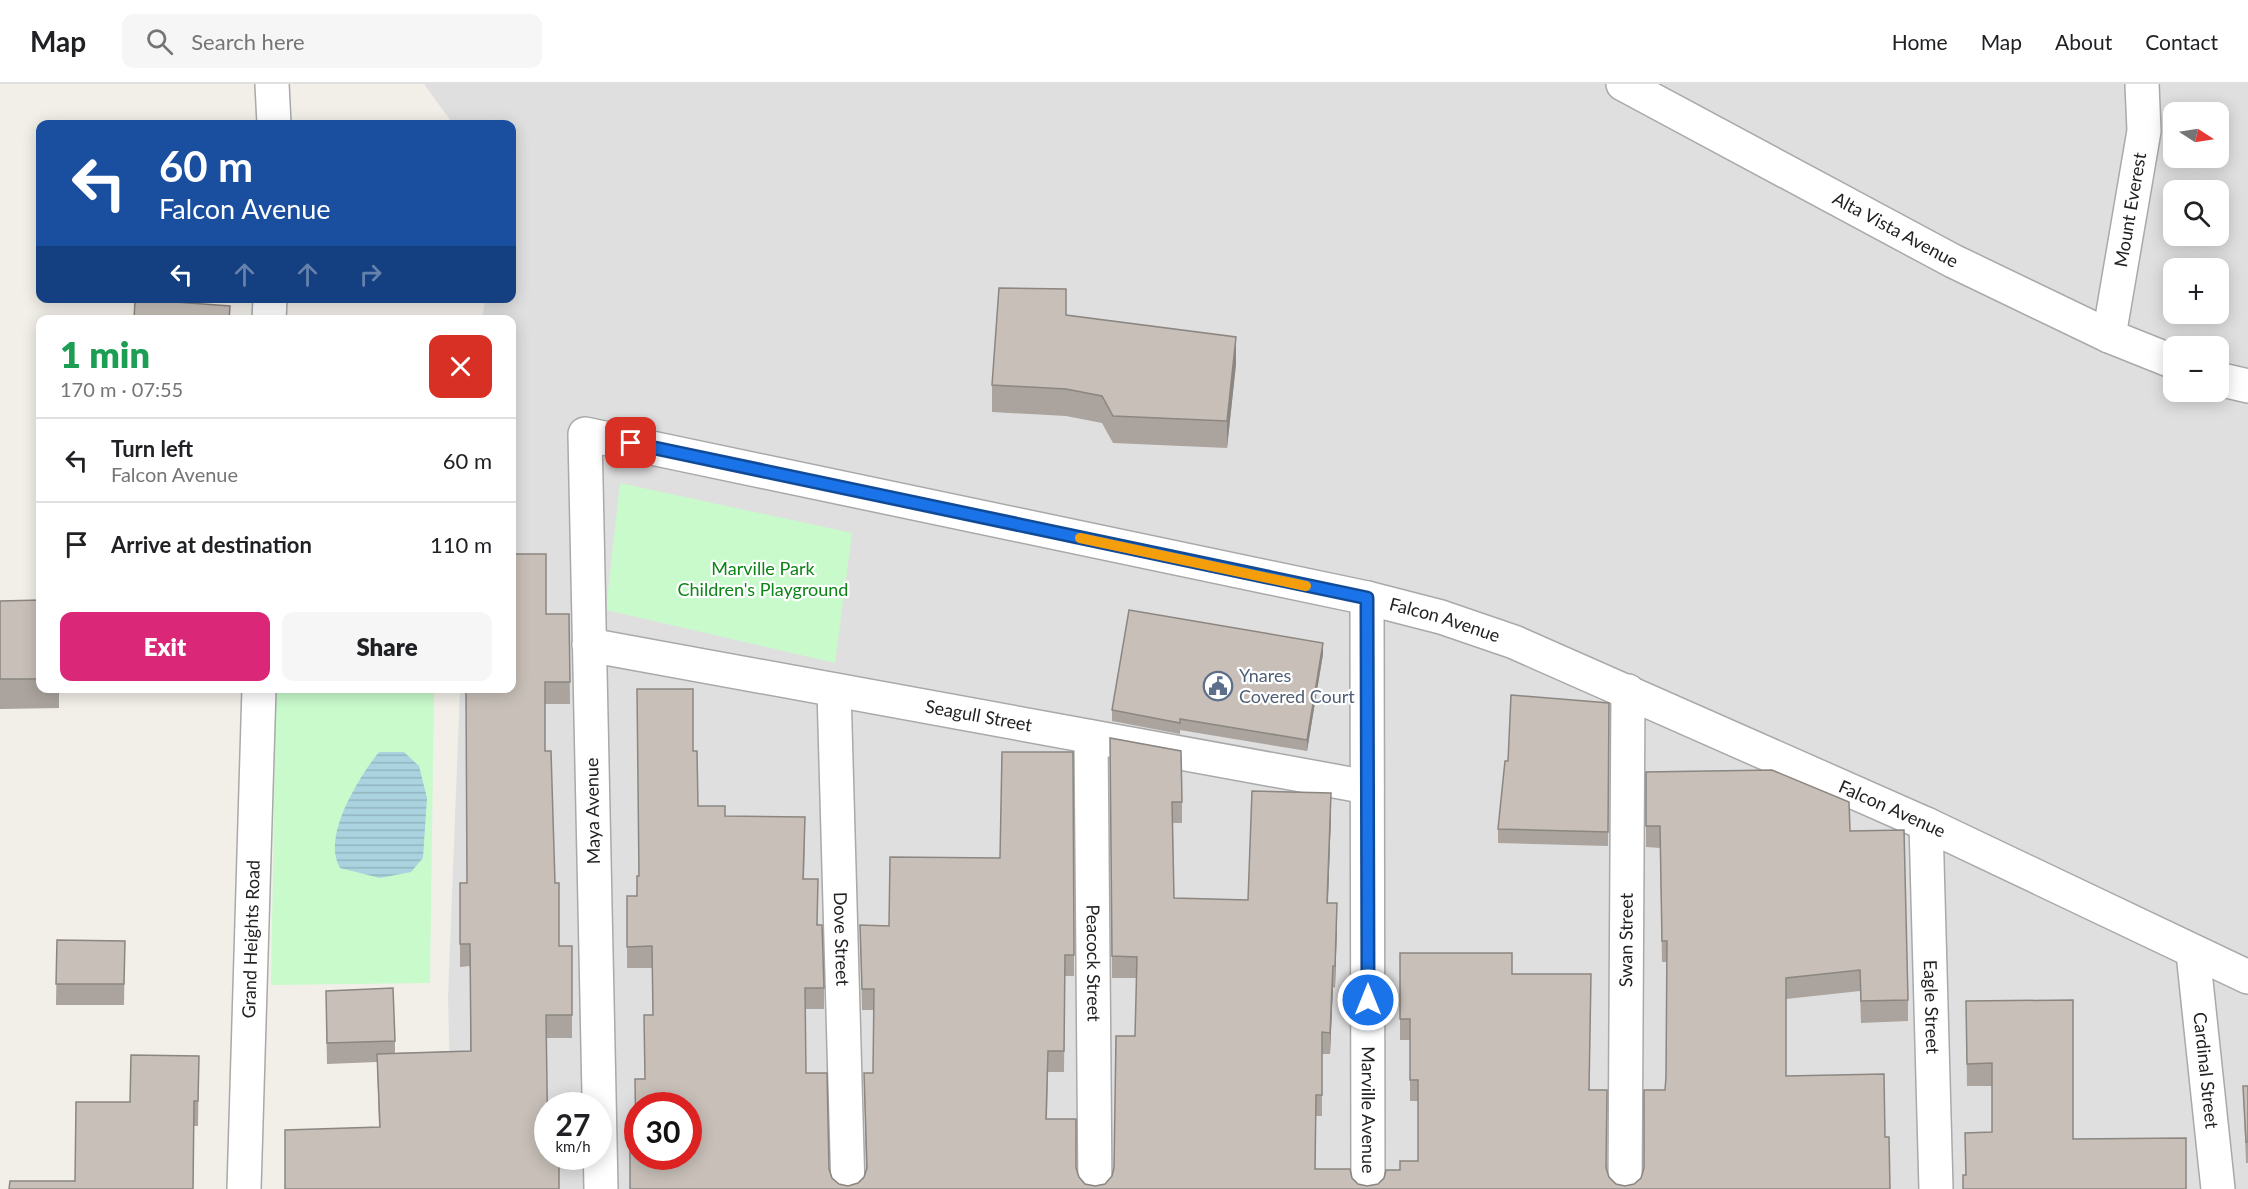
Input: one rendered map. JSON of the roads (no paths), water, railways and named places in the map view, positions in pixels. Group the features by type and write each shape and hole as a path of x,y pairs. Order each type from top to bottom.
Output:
{"street":[{"path":"272,84 274,120"},
{"name":"Alta Vista Avenue","path":"1623,84 1953,261 2109,336 2163,358"},
{"name":"Mount Everest","path":"2109,336 2144,131 2142,84"},
{"path":"2229,382 2248,386"},
{"name":"Falcon Avenue","path":"585,434 1367,598 1441,617 1514,642 1628,691 1926,824 2193,953 2248,977"},
{"name":"Maya Avenue","path":"585,434 602,1189"},
{"name":"Marville Avenue","path":"1367,598 1368,1189"},
{"name":"Seagull Street","path":"590,645 1367,787"},
{"name":"Dove Street","path":"834,690 848,1189"},
{"name":"Swan Street","path":"1625,1189 1628,691"},
{"name":"Grand Heights Road","path":"244,1189 259,693"},
{"name":"Peacock Street","path":"1091,737 1095,1189"},
{"name":"Eagle Street","path":"1926,824 1935,1189"},
{"name":"Cardinal Street","path":"2193,953 2218,1189"}],"water":[{"path":"379,752 404,752 419,766 427,798 423,858 411,872 380,878 340,868 335,855 335,840 345,808 362,776"}],"place":[{"name":"Ynares Covered Court","path":"1218,686"}],"park label":[{"name":"Marville Park Children's Playground","path":"763,579"}]}
